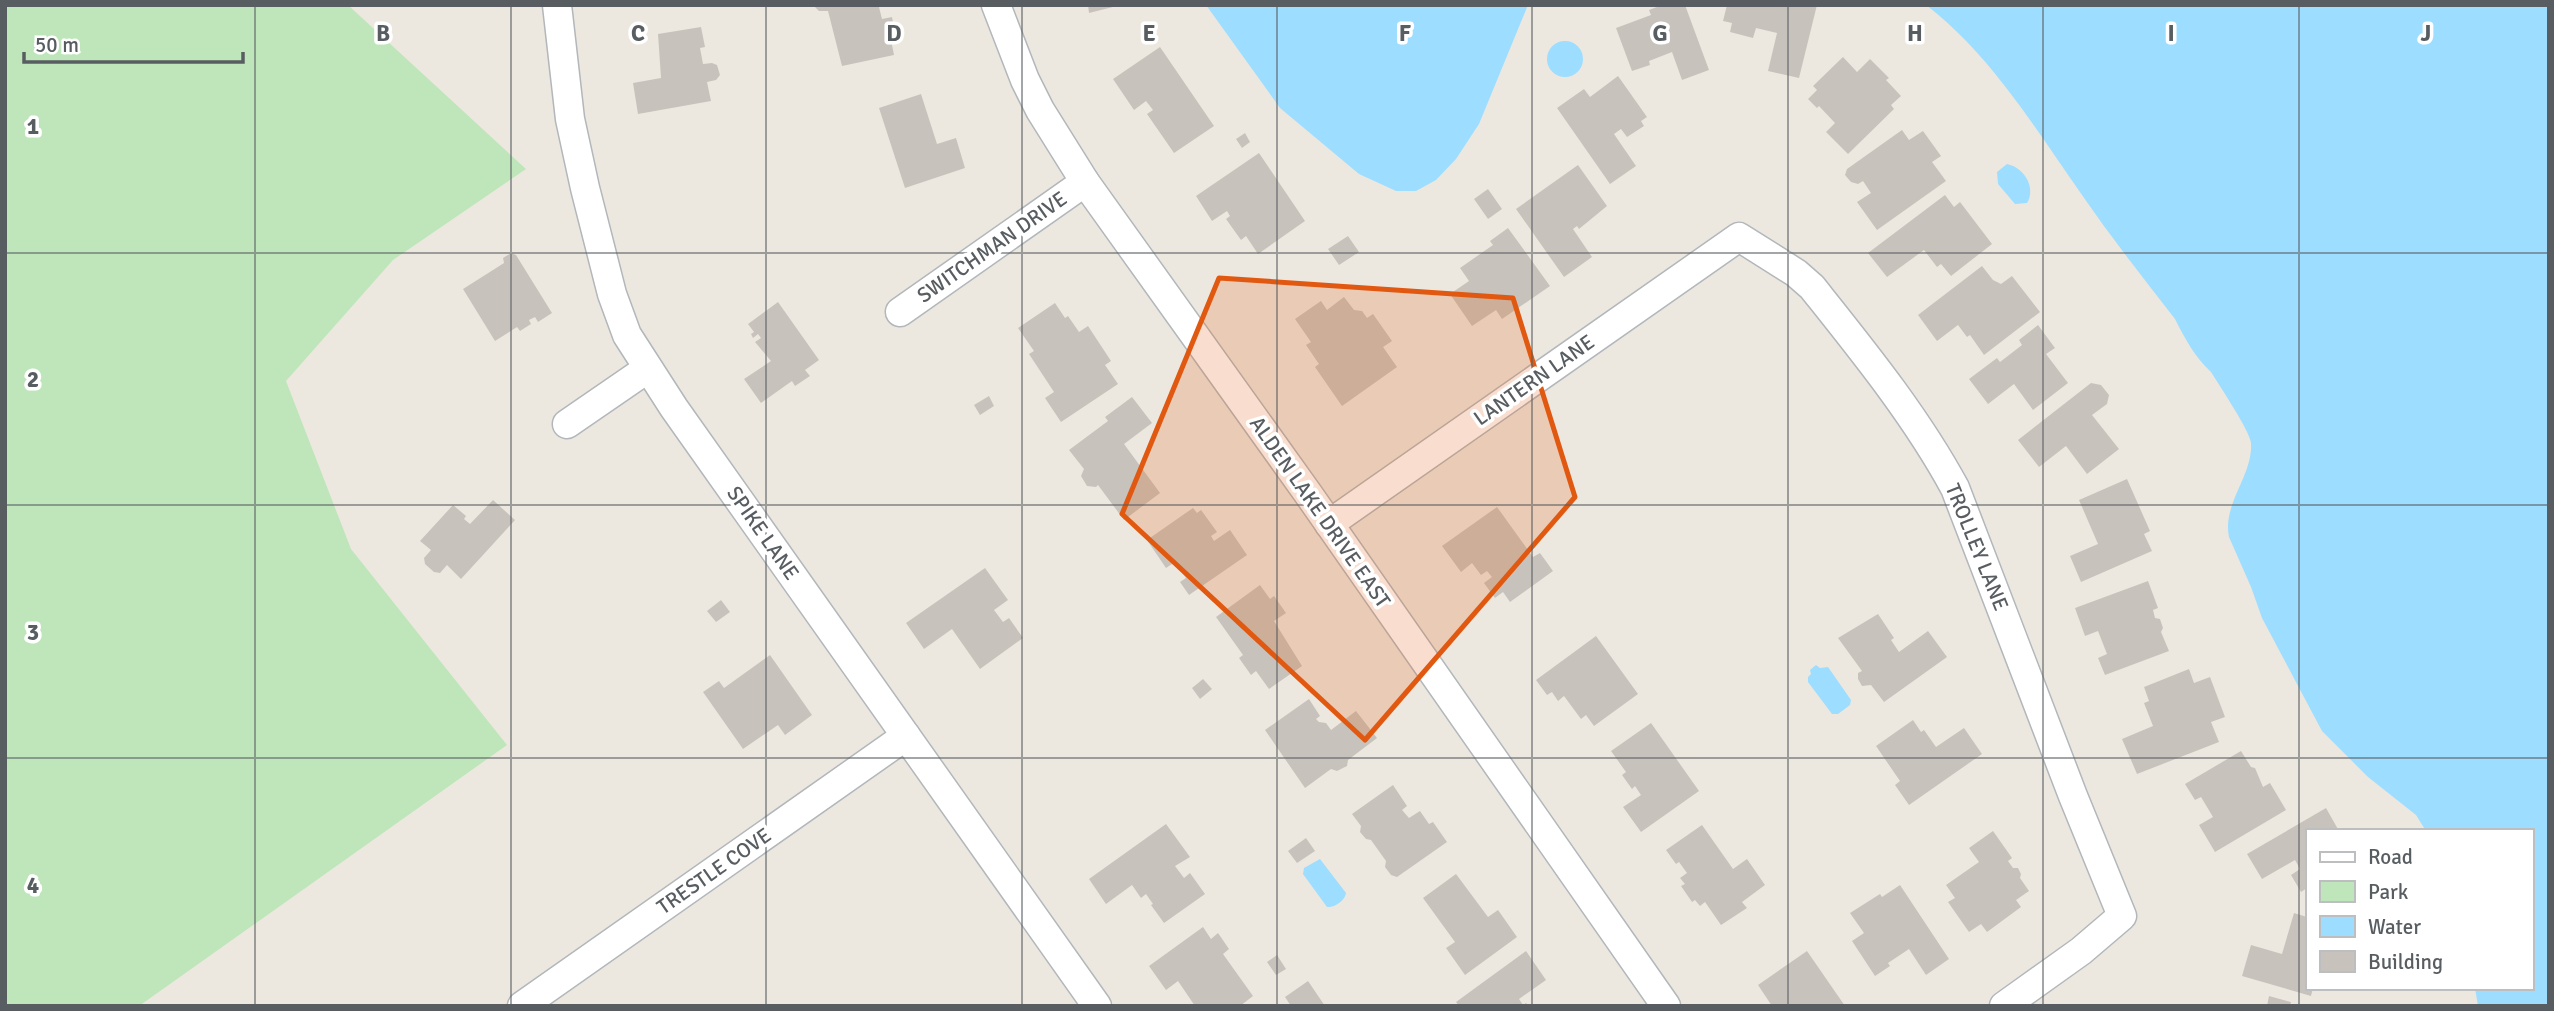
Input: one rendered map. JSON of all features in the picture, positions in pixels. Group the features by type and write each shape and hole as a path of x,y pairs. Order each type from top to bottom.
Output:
{"street":[{"name":"SPIKE LANE","path":"557,5 570,119 585,188 627,335 648,369 1097,1006"},
{"name":"ALDEN LAKE DRIVE EAST","path":"996,5 1030,90 1085,183 1329,524 1666,1006"},
{"name":"SWITCHMAN DRIVE","path":"900,312 1085,183"},
{"name":"LANTERN LANE","path":"1329,524 1740,237"},
{"name":"TROLLEY LANE","path":"1740,237 1796,273 1812,287 1898,400 1941,463 1955,488 2122,916 2081,951 2004,1006"},
{"path":"568,424 648,369"},
{"name":"TRESTLE COVE","path":"523,1006 906,736"}],"highlighted area":[{"path":"1219,278 1513,298 1575,497 1365,740 1122,514"}],"green space":[{"path":"5,5 348,5 526,169 393,260 286,381 351,549 507,745 139,1006 5,1006"}],"water":[{"path":"1206,5 1528,5 1479,124 1456,159 1436,180 1416,191 1396,191 1359,174 1280,108"},
{"path":"1926,5 2549,5 2549,1006 2478,1006 2475,990 2533,990 2533,829 2425,829 2416,815 2368,777 2322,731 2262,618 2229,537 2228,525 2233,501 2250,455 2251,443 2240,419 2175,319 2104,226 2011,94 1992,69"},
{"path":"1565,41 1578,46 1583,59 1578,72 1565,77 1552,72 1547,59 1552,46"},
{"path":"2007,164 2019,170 2027,179 2030,191 2027,203 2015,204 1998,184 1997,172"},
{"path":"1816,665 1820,668 1828,667 1851,700 1850,705 1838,714 1832,714 1808,682 1810,670"},
{"path":"1320,859 1346,893 1341,901 1333,906 1327,907 1303,874 1304,868"}],"building":[{"path":"813,5 879,7 882,19 892,17 896,39 891,40 894,55 842,66 828,11 819,11"},
{"path":"1088,5 1116,5 1117,6 1089,13"},
{"path":"1662,5 1685,5 1709,70 1682,80 1672,52 1649,61 1650,65 1632,71 1616,28 1651,15 1649,10"},
{"path":"1727,5 1817,5 1799,78 1768,71 1777,33 1756,28 1753,38 1730,32 1732,23 1723,21"},
{"path":"701,27 705,47 700,48 703,64 717,65 720,75 716,80 707,82 711,101 638,114 633,83 661,78 658,34"},
{"path":"1160,47 1214,126 1174,153 1147,114 1153,110 1146,101 1134,110 1113,79"},
{"path":"1843,57 1857,72 1870,59 1889,78 1886,80 1901,96 1891,105 1894,109 1848,154 1826,132 1835,123 1808,99 1817,90 1813,86"},
{"path":"1618,76 1647,117 1641,121 1644,126 1627,137 1621,129 1614,134 1636,166 1610,184 1557,108 1584,89 1590,97"},
{"path":"921,94 937,144 956,138 965,168 905,188 879,108"},
{"path":"1902,130 1909,140 1923,131 1941,156 1932,162 1946,181 1877,230 1857,202 1871,193 1863,181 1858,184 1851,182 1845,175 1847,169"},
{"path":"1245,133 1250,142 1242,148 1236,139"},
{"path":"1259,153 1305,221 1258,254 1246,236 1241,240 1226,219 1230,216 1227,211 1212,221 1196,196"},
{"path":"1578,165 1607,206 1579,229 1577,226 1573,229 1592,257 1564,277 1516,209"},
{"path":"1488,189 1502,209 1488,219 1474,199"},
{"path":"1945,195 1954,207 1960,202 1992,244 1951,276 1941,264 1937,267 1924,250 1887,277 1868,253"},
{"path":"1508,228 1550,286 1502,319 1496,310 1472,326 1450,294 1469,281 1460,268 1493,245 1490,241"},
{"path":"1348,236 1359,252 1339,265 1328,249"},
{"path":"511,253 516,255 552,313 538,322 535,317 529,320 531,324 520,331 517,327 495,341 463,289 504,263 503,258"},
{"path":"1982,266 1993,280 2001,284 2012,276 2040,312 1984,355 1970,335 1967,337 1958,325 1937,341 1918,315"},
{"path":"1344,297 1354,310 1362,311 1367,318 1373,314 1392,341 1383,347 1397,367 1342,406 1315,367 1319,364 1306,345 1311,342 1295,319 1321,301 1327,310"},
{"path":"778,302 819,360 805,370 810,376 795,386 792,381 761,403 744,379 771,361 755,342 761,338 758,334 753,338 751,334 754,332 748,324"},
{"path":"1055,303 1079,332 1088,326 1111,361 1105,365 1118,384 1061,422 1045,398 1054,392 1029,354 1034,351 1018,328"},
{"path":"2038,325 2055,348 2046,354 2068,383 2033,410 2014,384 1988,404 1969,379 1997,358 2000,362 2022,345 2019,340"},
{"path":"2091,383 2101,385 2109,395 2107,404 2092,415 2119,449 2087,474 2066,446 2039,467 2018,440"},
{"path":"989,396 994,406 980,415 974,405"},
{"path":"1132,397 1152,423 1124,444 1160,493 1124,520 1098,485 1087,486 1081,476 1084,469 1069,450 1108,421 1105,417"},
{"path":"2127,479 2150,531 2144,534 2152,551 2081,582 2070,556 2098,544 2079,500"},
{"path":"493,500 515,520 461,579 447,565 440,573 434,572 425,564 424,558 431,550 420,541 453,505 466,516 464,519 470,524"},
{"path":"1497,507 1533,557 1540,553 1553,571 1510,602 1503,592 1495,598 1484,583 1492,577 1487,571 1481,575 1472,563 1461,572 1442,546"},
{"path":"1193,508 1197,513 1201,510 1217,532 1211,536 1214,541 1230,530 1247,555 1189,595 1180,582 1186,578 1175,562 1166,568 1147,540"},
{"path":"985,568 1008,600 994,610 1003,622 1009,618 1023,638 980,669 952,629 924,649 906,623"},
{"path":"2148,581 2158,608 2153,610 2155,618 2160,619 2163,628 2161,632 2169,651 2105,675 2098,658 2107,654 2098,631 2085,636 2075,608"},
{"path":"1260,585 1270,599 1274,596 1286,613 1274,621 1302,666 1269,689 1256,671 1251,675 1239,658 1243,655 1216,617"},
{"path":"721,600 730,612 716,622 707,611"},
{"path":"1878,614 1894,638 1891,640 1899,652 1928,631 1947,657 1884,702 1871,685 1862,686 1858,673 1862,671 1838,638"},
{"path":"1596,636 1638,694 1594,726 1586,715 1581,719 1564,696 1558,701 1552,692 1547,695 1536,680"},
{"path":"770,655 812,715 785,735 778,725 743,749 703,692 719,681 724,688"},
{"path":"2189,669 2194,683 2210,677 2225,717 2211,722 2219,742 2137,774 2122,739 2153,726 2144,703 2149,701 2144,687"},
{"path":"1203,679 1212,689 1200,699 1192,688"},
{"path":"1309,699 1320,716 1316,719 1326,723 1331,730 1356,711 1377,738 1348,760 1347,766 1337,771 1331,769 1305,788 1265,730"},
{"path":"1913,720 1936,747 1964,728 1982,754 1909,805 1895,785 1900,781 1876,746"},
{"path":"1651,723 1699,791 1641,832 1623,807 1641,795 1635,786 1632,789 1622,775 1626,772 1611,751"},
{"path":"2241,751 2251,767 2255,768 2263,787 2270,783 2286,810 2215,852 2199,825 2213,817 2201,797 2195,800 2185,784"},
{"path":"1393,785 1407,806 1402,810 1409,818 1420,811 1429,824 1433,822 1447,842 1397,877 1391,875 1385,867 1386,861 1371,840 1366,839 1360,832 1361,826 1352,814"},
{"path":"2326,808 2338,829 2306,829 2306,889 2301,892 2291,875 2300,869 2295,860 2262,879 2247,854"},
{"path":"1166,824 1190,857 1175,866 1184,878 1190,873 1205,894 1164,923 1146,894 1141,898 1132,885 1106,904 1089,879"},
{"path":"1702,825 1733,869 1747,859 1765,885 1742,902 1747,908 1721,925 1705,902 1700,906 1695,900 1692,902 1681,886 1685,884 1680,878 1687,873 1666,850"},
{"path":"1993,831 2012,858 2008,861 2013,868 2018,868 2020,878 2029,891 2016,900 2021,907 1987,932 1981,924 1969,932 1948,902 1955,898 1946,885 1979,862 1969,848"},
{"path":"1306,838 1315,851 1297,863 1288,851"},
{"path":"1456,874 1488,917 1498,910 1517,937 1465,975 1446,948 1455,942 1423,898"},
{"path":"1900,885 1949,959 1926,975 1909,949 1875,976 1852,941 1864,933 1850,913"},
{"path":"2294,913 2306,917 2306,990 2312,990 2311,996 2242,976 2251,945 2282,954"},
{"path":"1203,927 1211,939 1218,933 1229,949 1223,954 1253,996 1240,1006 1195,1006 1178,981 1166,990 1149,966"},
{"path":"1526,951 1546,980 1519,999 1523,1005 1526,1003 1528,1006 1459,1006 1456,1002"},
{"path":"1807,951 1845,1006 1772,1006 1758,985"},
{"path":"1277,955 1286,969 1276,975 1267,962"},
{"path":"1308,981 1325,1006 1291,1006 1285,997"},
{"path":"2269,996 2291,1002 2290,1006 2267,1006"}]}
